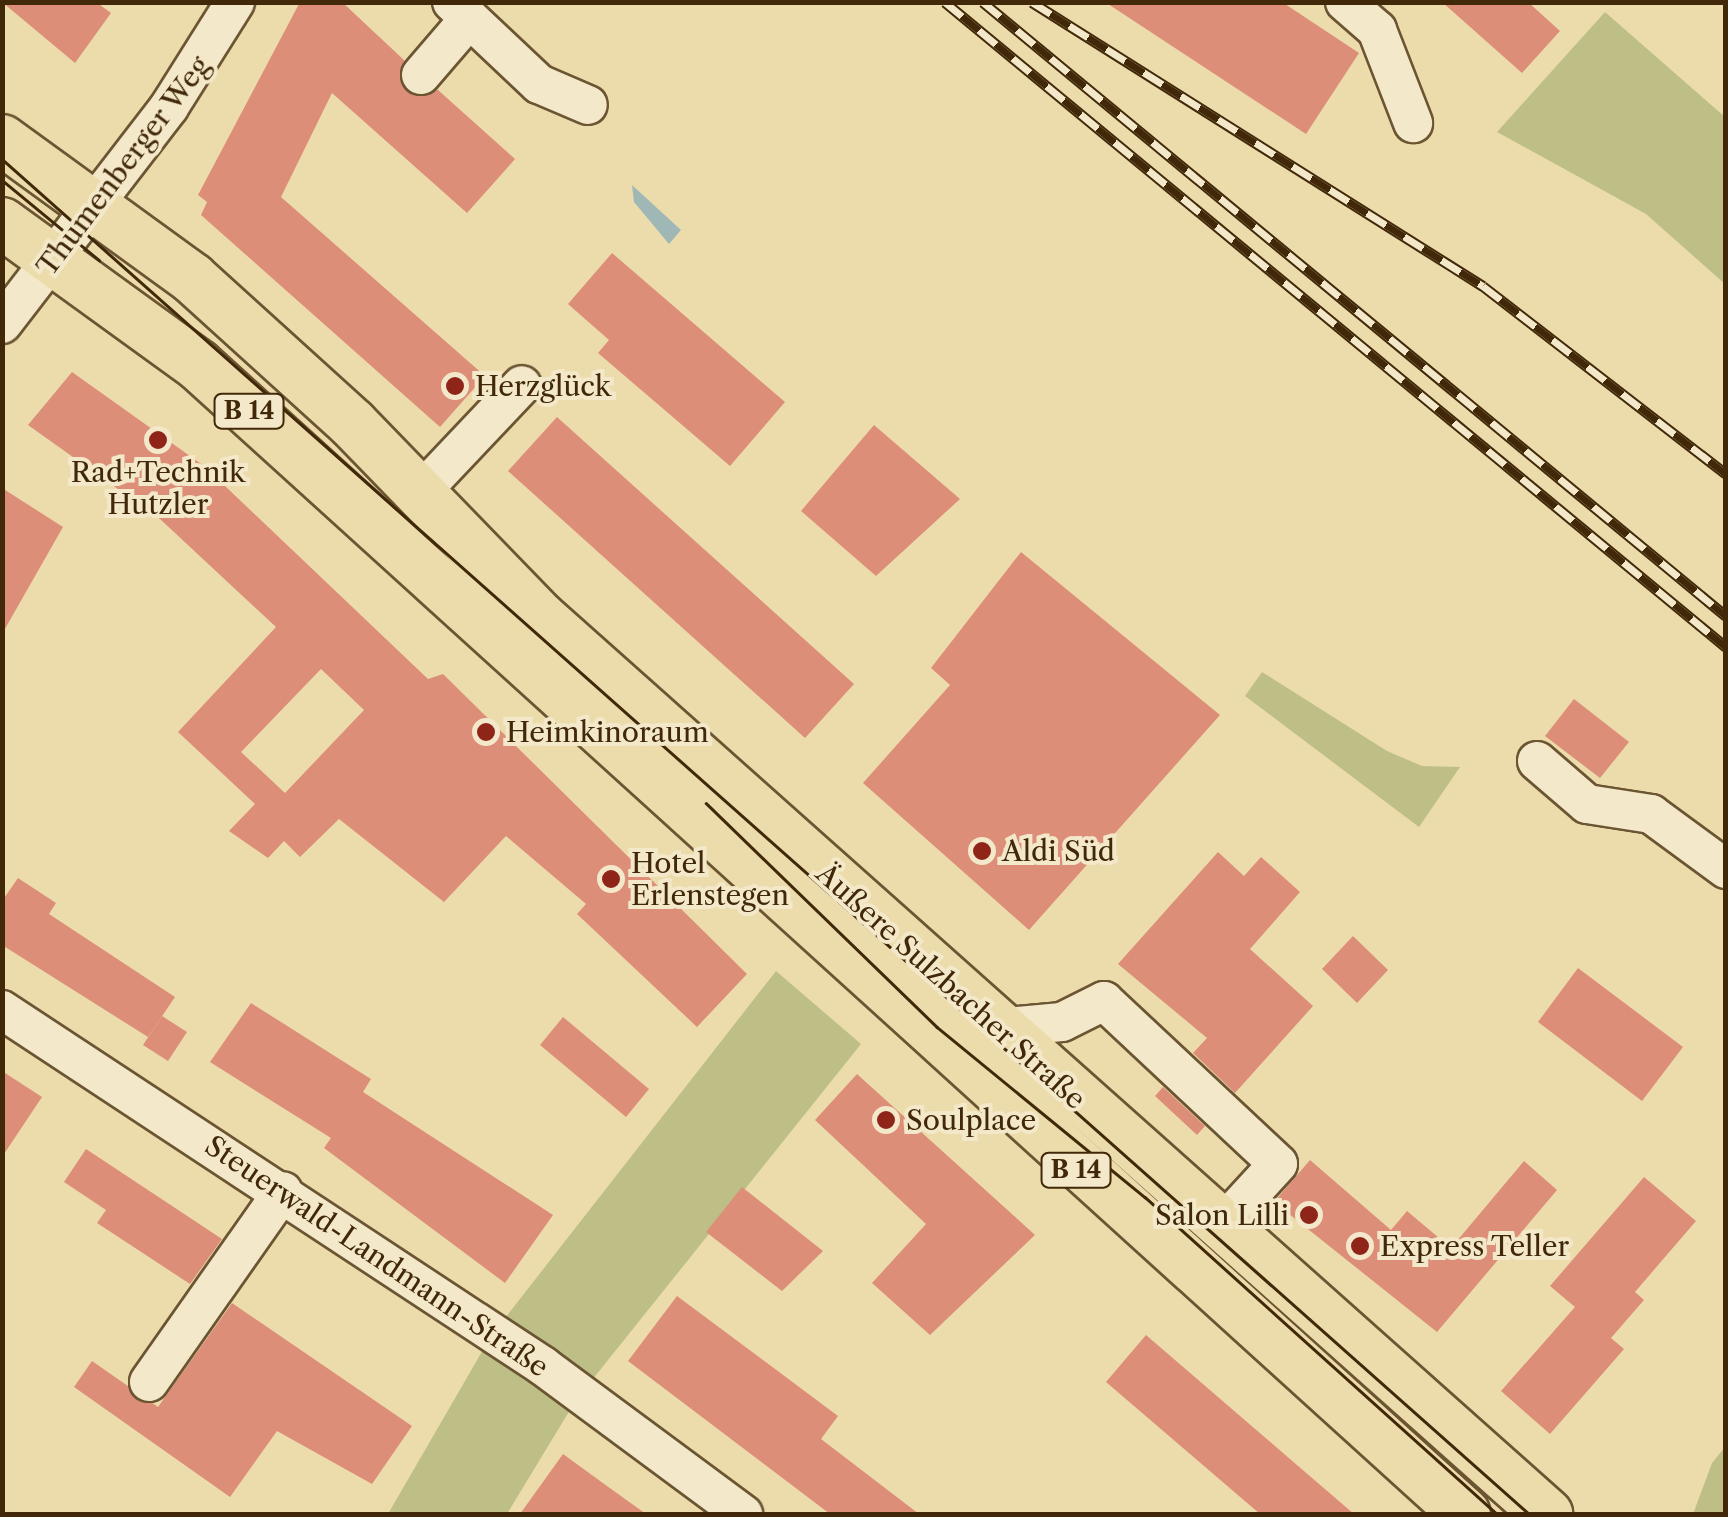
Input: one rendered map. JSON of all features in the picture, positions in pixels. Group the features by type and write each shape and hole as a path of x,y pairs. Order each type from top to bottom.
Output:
{"main road":[{"name":"B 14","path":"2,140 99,204"},
{"name":"Äußere Sulzbacher Straße","path":"99,204 300,376 418,495 830,877 1406,1394 1514,1504"},
{"name":"B 14","path":"2,223 57,257"},
{"name":"Äußere Sulzbacher Straße","path":"57,257 346,496 795,915 1466,1514"},
{"path":"1375,1436 1406,1394"}],"street":[{"name":"Thumenberger Weg","path":"2,324 99,204 235,2"},
{"path":"1345,2 1377,30 1413,123"},
{"path":"421,75 460,11 539,84 588,105"},
{"path":"418,495 522,385"},
{"path":"1537,761 1588,804 1650,814 1726,869"},
{"path":"795,915 830,877"},
{"path":"996,1028 1062,1022 1104,1000 1278,1164 1220,1227"},
{"name":"Steuerwald-Landmann-Straße","path":"2,1010 283,1190 743,1514"},
{"path":"149,1382 283,1190"}],"green space":[{"path":"1605,12 1725,117 1725,284 1646,214 1497,132"},
{"path":"1262,672 1387,751 1422,766 1460,767 1419,827 1245,696"},
{"path":"776,971 861,1044 576,1400 507,1514 388,1514 491,1336"},
{"path":"1725,1447 1725,1514 1693,1514 1712,1463"}],"water":[{"path":"632,185 681,230 669,244 634,202"}],"building":[{"path":"2,2 96,2 111,13 75,63"},
{"path":"300,2 342,2 404,60 406,91 438,90 515,159 467,213 332,93 281,197 485,376 440,427 201,215 207,202 198,195"},
{"path":"1105,2 1282,2 1359,53 1306,134"},
{"path":"1442,2 1528,2 1560,31 1522,73"},
{"path":"612,253 785,402 730,466 598,353 609,340 568,304"},
{"path":"72,372 204,466 428,679 443,674 747,974 697,1027 577,914 586,904 506,836 444,902 339,819 300,857 284,841 268,858 229,831 255,804 178,732 276,627 160,519 28,425","holes":["321,669 364,710 285,793 241,752"]},
{"path":"557,417 854,684 805,738 508,471"},
{"path":"874,425 960,499 876,576 801,511"},
{"path":"2,488 63,527 2,634"},
{"path":"1021,552 1220,715 1029,930 863,783 950,685 931,668"},
{"path":"1574,699 1629,742 1600,778 1545,736"},
{"path":"1218,852 1244,876 1261,857 1300,892 1250,949 1313,1006 1235,1093 1193,1053 1207,1038 1118,964"},
{"path":"18,878 56,903 49,914 175,997 148,1037 2,945 2,901"},
{"path":"1353,936 1388,970 1357,1003 1322,969"},
{"path":"1578,968 1683,1047 1642,1101 1538,1022"},
{"path":"251,1003 371,1079 363,1092 553,1215 505,1283 324,1148 331,1138 210,1062"},
{"path":"162,1016 187,1032 168,1061 143,1045"},
{"path":"563,1017 649,1089 626,1117 540,1045"},
{"path":"2,1071 42,1097 2,1157"},
{"path":"857,1074 1035,1235 930,1335 872,1283 926,1224 815,1120"},
{"path":"1163,1087 1205,1126 1197,1135 1155,1096"},
{"path":"86,1149 222,1239 190,1284 97,1223 106,1210 64,1182"},
{"path":"1310,1160 1391,1230 1407,1211 1451,1248 1524,1161 1557,1190 1437,1332 1274,1202"},
{"path":"1644,1177 1696,1221 1635,1292 1644,1300 1611,1338 1624,1349 1550,1434 1501,1391 1575,1307 1550,1286"},
{"path":"742,1187 823,1251 782,1291 706,1232"},
{"path":"677,1296 838,1416 821,1439 919,1514 830,1514 628,1361"},
{"path":"232,1303 412,1426 372,1484 277,1431 230,1497 74,1387 92,1361 158,1407"},
{"path":"1146,1335 1354,1514 1260,1514 1106,1382"},
{"path":"563,1454 607,1486 646,1514 520,1514"}],"tram line":[{"path":"2,159 1529,1514"},
{"path":"2,180 99,260"},
{"path":"706,803 937,1027 1145,1197 1497,1514"}],"railway":[{"path":"945,2 1726,647"},
{"path":"983,2 1726,616"},
{"path":"1032,2 1483,286 1726,474"}],"place":[{"name":"Herzglück","path":"455,386"},
{"name":"Rad+Technik Hutzler","path":"158,440"},
{"name":"Heimkinoraum","path":"486,732"},
{"name":"Aldi Süd","path":"982,851"},
{"name":"Hotel Erlenstegen","path":"611,879"},
{"name":"Soulplace","path":"886,1120"},
{"name":"Salon Lilli","path":"1309,1215"},
{"name":"Express Teller","path":"1360,1246"}]}
